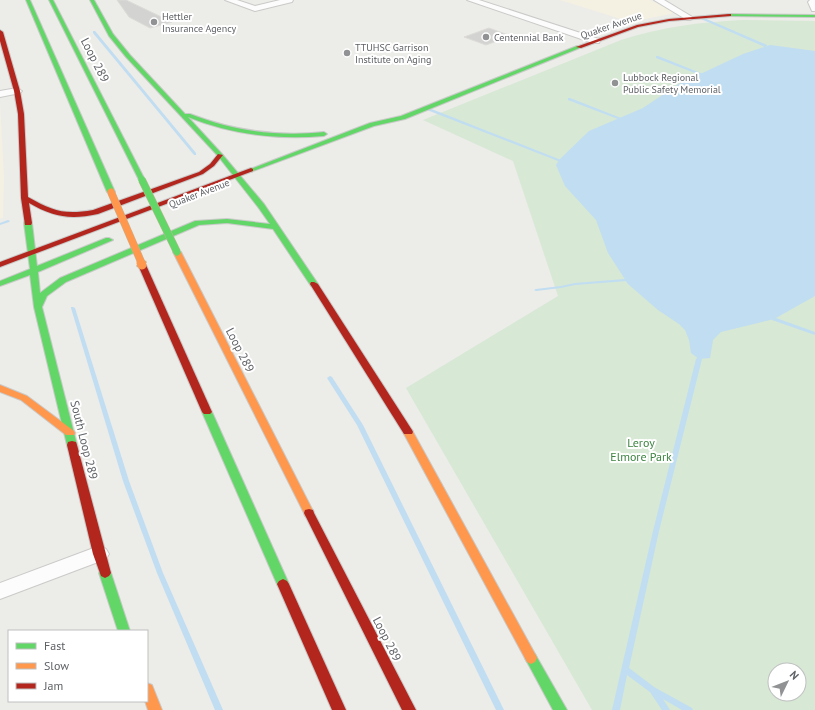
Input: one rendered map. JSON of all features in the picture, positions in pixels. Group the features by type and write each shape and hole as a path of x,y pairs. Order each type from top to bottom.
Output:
{"main road":[{"path":"28,0 142,265 339,710"},
{"name":"Loop 289","path":"51,0 409,710"},
{"path":"92,0 111,35 128,56 220,155 246,187 300,261 401,420 560,710"},
{"name":"Quaker Avenue","path":"0,265 372,124 403,118 637,26 690,18 754,14 815,16"},
{"path":"70,20 72,40"},
{"name":"South Loop 289","path":"0,32 17,91 21,114 25,198 38,307 99,554 124,630"},
{"path":"36,41 54,59"},
{"path":"179,111 219,128 237,133 271,137 300,137 372,124"},
{"name":"Quaker Avenue","path":"384,131 403,118"},
{"path":"25,198 49,212 66,215 80,215 95,212 201,172 212,165 220,155"},
{"name":"Quaker Avenue","path":"152,223 173,215"},
{"path":"38,307 42,295 63,280 198,223 229,220 276,227"},
{"path":"0,284 137,229"},
{"path":"0,388 24,398 70,433"},
{"path":"148,692 155,710"}],"street":[{"path":"229,0 255,9 289,0"},
{"path":"471,0 596,41"},
{"path":"658,0 690,18"},
{"path":"815,0 812,2 815,8"},
{"path":"0,94 17,91"},
{"path":"0,591 30,578 99,554"}],"shaded area":[{"path":"560,0 650,0 674,12 671,14 630,22"},
{"path":"0,101 4,178 3,218 0,218"}],"green space":[{"name":"Leroy Elmore Park","path":"742,20 815,21 815,710 592,710 406,388 558,296 513,161 423,120 621,40 666,28"}],"water":[{"path":"770,45 815,51 815,296 774,319 721,332 713,340 710,358 699,359 691,353 689,340 685,330 679,324 658,310 628,284 608,253 596,220 565,186 556,165 559,160 589,131 643,108 679,84 743,54"}],"building":[{"path":"117,0 126,0 172,22 150,28 129,17"},
{"name":"Centennial Bank","path":"489,28 511,36 486,45 464,37"}],"waterway":[{"path":"702,18 766,46"},
{"path":"94,32 195,154"},
{"path":"657,57 701,74"},
{"path":"569,99 619,118"},
{"path":"428,109 559,160"},
{"path":"0,224 8,221"},
{"path":"536,290 575,284 625,280"},
{"path":"73,308 126,481 160,573 219,710"},
{"path":"774,319 815,334"},
{"path":"625,669 656,531 699,359"},
{"path":"330,378 360,425 500,710"},
{"path":"616,710 625,669"},
{"path":"625,669 651,689 689,710"},
{"path":"653,691 666,710"}],"traffic: fast":[{"path":"28,0 111,192"},
{"path":"51,0 142,180"},
{"path":"92,0 111,35 128,56 220,155 261,206 314,284"},
{"path":"729,15 815,16"},
{"path":"251,170 372,124 403,118 579,47"},
{"path":"188,115 221,127 254,134 271,136 306,136 324,134"},
{"path":"142,180 177,252"},
{"path":"38,307 43,295 63,280 198,223 227,221 276,227"},
{"path":"28,223 38,307 72,445"},
{"path":"0,284 109,240"},
{"path":"207,412 283,584"},
{"path":"105,573 124,630"},
{"path":"531,658 560,710"}],"traffic: slow":[{"path":"111,192 142,265"},
{"path":"177,252 309,513"},
{"path":"0,388 24,398 70,433"},
{"path":"408,432 531,658"},
{"path":"148,692 155,710"}],"traffic: jam":[{"path":"579,47 637,26 669,20 729,15"},
{"path":"0,32 17,91 21,114 25,198 28,223"},
{"path":"25,198 58,214 84,214 95,212 201,173 212,165 220,155"},
{"path":"0,265 251,170"},
{"path":"142,265 207,412"},
{"path":"314,284 408,432"},
{"path":"72,445 105,573"},
{"path":"309,513 409,710"},
{"path":"283,584 339,710"}],"place":[{"name":"Hettler Insurance Agency","path":"154,22"},
{"name":"Centennial Bank","path":"486,37"},
{"name":"TTUHSC Garrison Institute on Aging","path":"347,53"},
{"name":"Lubbock Regional Public Safety Memorial","path":"615,83"}]}
